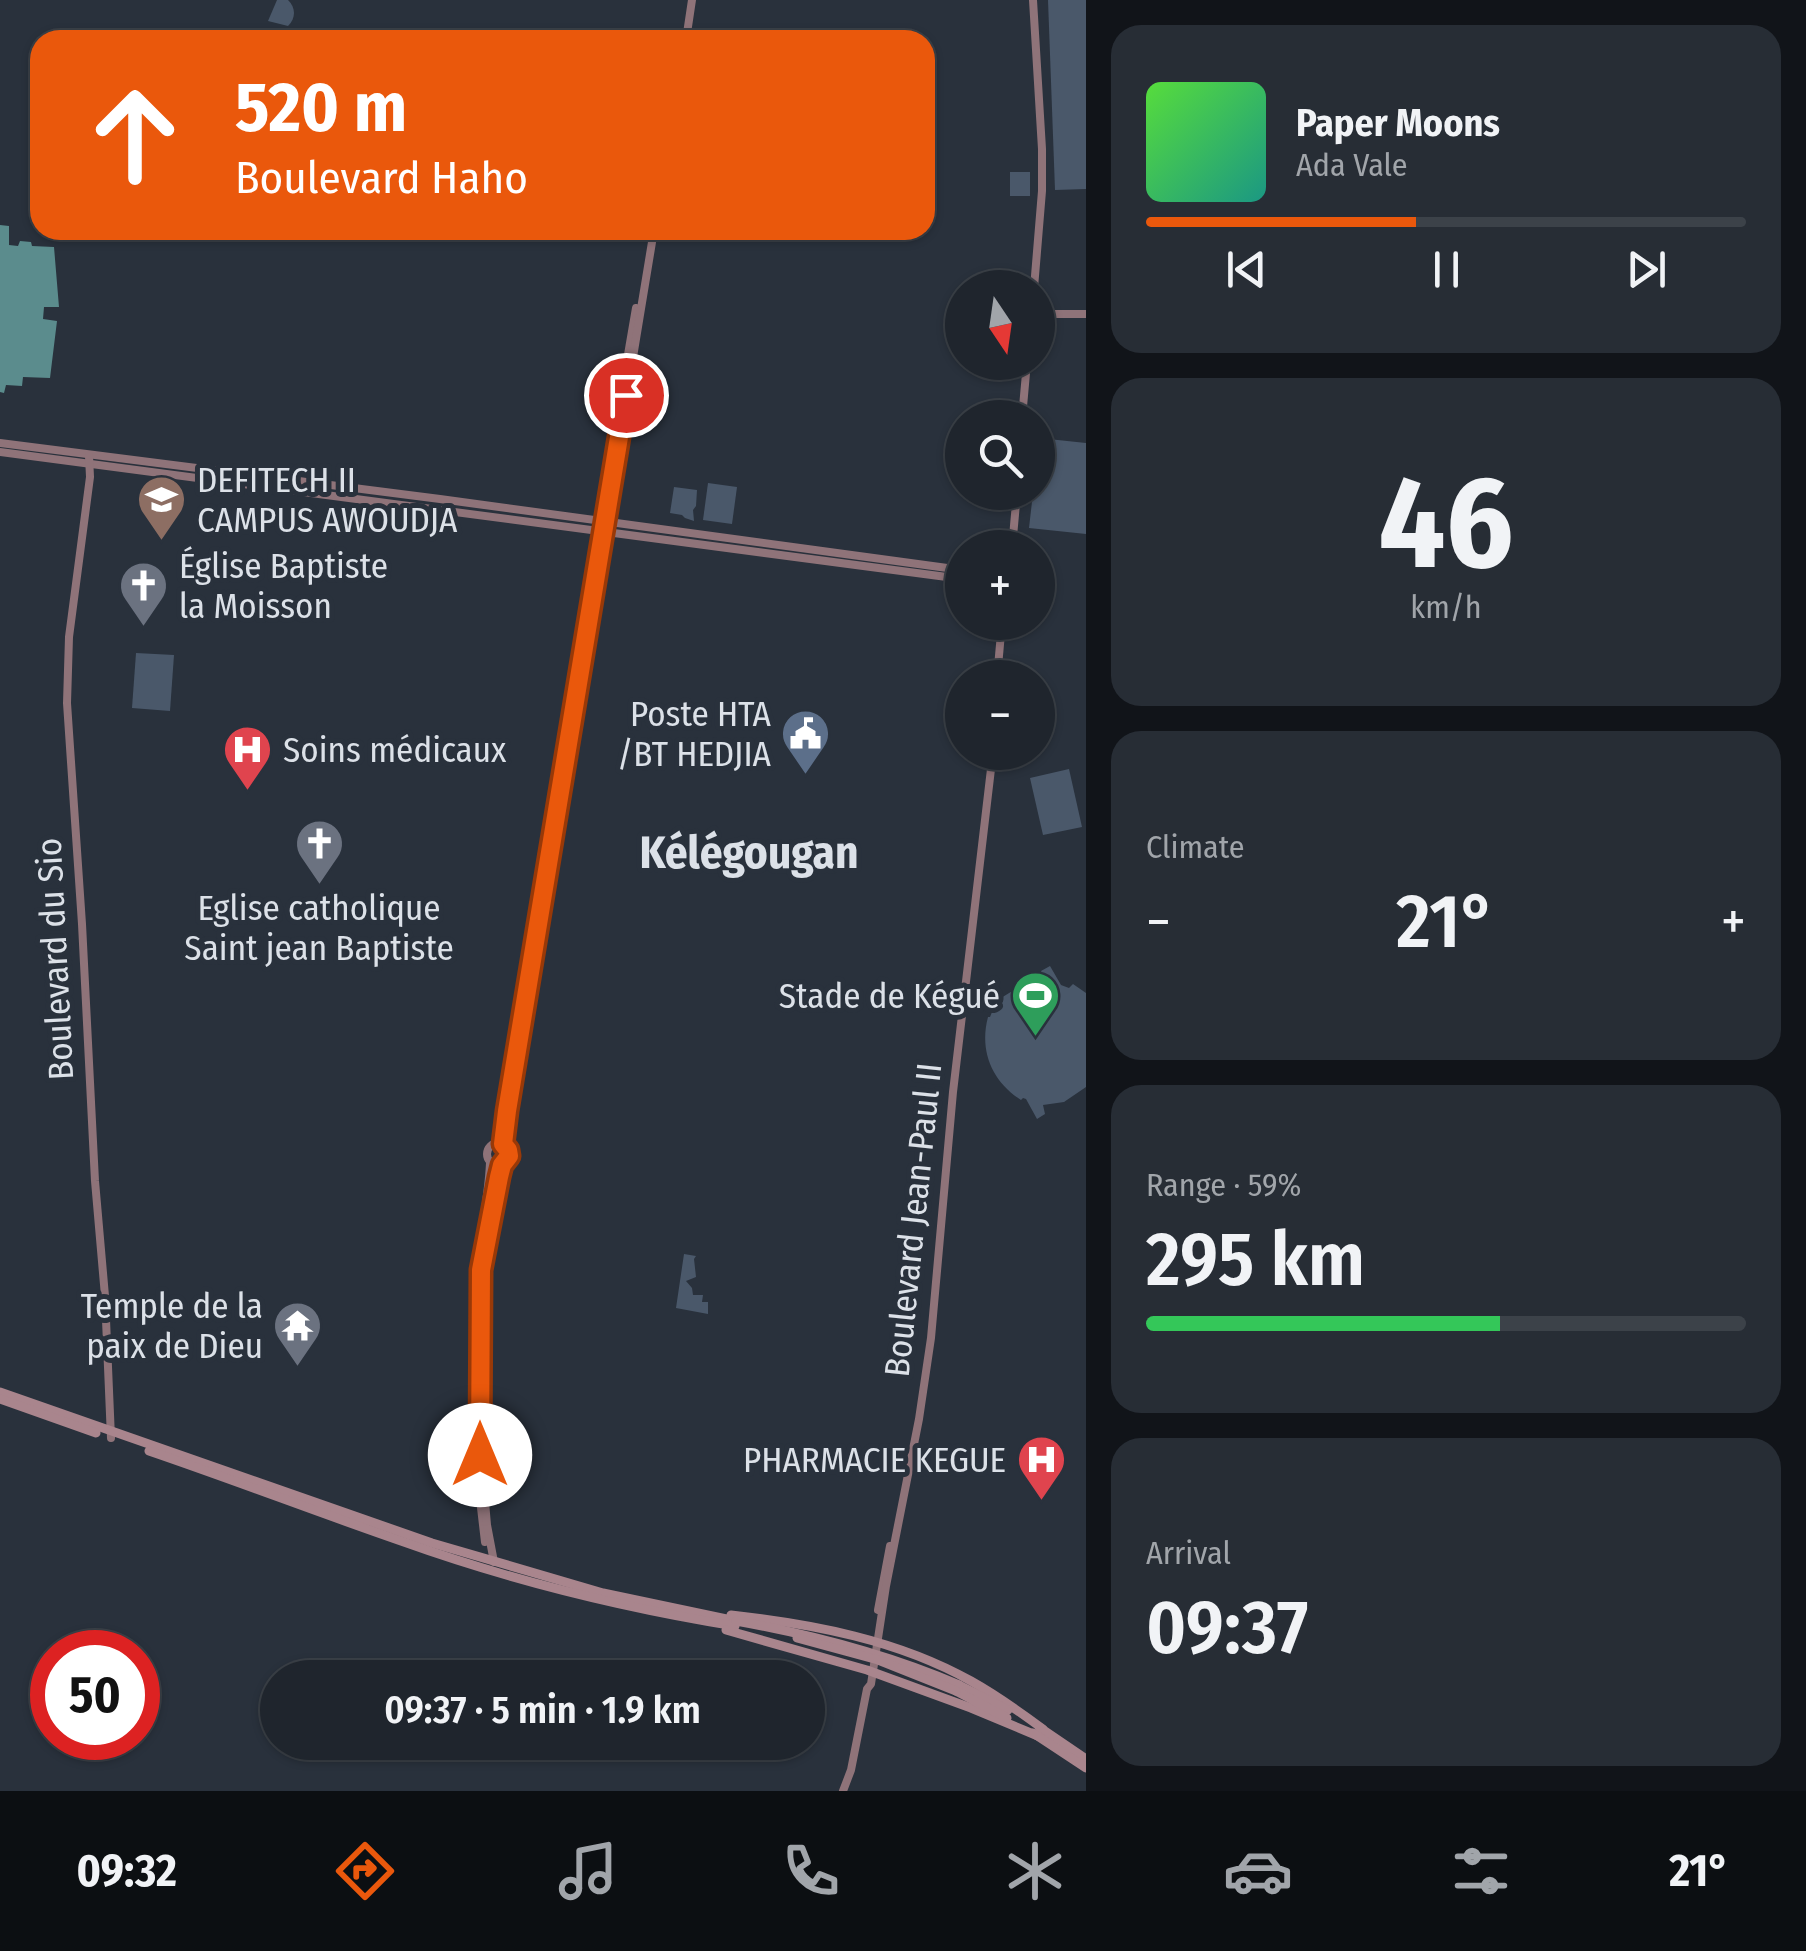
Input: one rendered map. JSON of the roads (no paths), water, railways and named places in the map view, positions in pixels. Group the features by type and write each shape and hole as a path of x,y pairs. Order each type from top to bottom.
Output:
{"main road":[{"path":"686,30 690,0"},
{"path":"1032,0 1038,171 1034,270"},
{"path":"499,1144 650,240"},
{"path":"1055,314 1086,314"},
{"path":"0,443 93,460"},
{"path":"0,452 93,460 945,568"},
{"name":"Boulevard du Sio","path":"93,460 69,636 66,704 95,1181 103,1252 111,1435"},
{"path":"602,527 945,577"},
{"name":"Boulevard Jean-Paul II","path":"842,1791 851,1770 870,1677 871,1638 919,1418 989,770"},
{"path":"490,1163 496,1166 507,1161 508,1148 499,1144 490,1146 486,1152 490,1163 474,1285 479,1476 491,1560"},
{"path":"479,1476 481,1270 502,1165"},
{"path":"0,1396 404,1542 491,1560 614,1603 736,1624"},
{"path":"111,1435 406,1534 604,1593 871,1638 970,1680 1086,1768"},
{"path":"690,1610 859,1654 958,1688 1086,1759"},
{"path":"680,1617 870,1677 883,1675 1040,1732"}],"place":[{"name":"DEFITECH II CAMPUS AWOUDJA","path":"162,542"},
{"name":"Église Baptiste la Moisson","path":"144,628"},
{"name":"Poste HTA /BT HEDJIA","path":"806,776"},
{"name":"Soins médicaux","path":"248,792"},
{"name":"Eglise catholique Saint jean Baptiste","path":"319,886"},
{"name":"Stade de Kégué","path":"1035,1038"},
{"name":"Temple de la paix de Dieu","path":"298,1368"},
{"name":"PHARMACIE KEGUE","path":"1041,1502"}],"district":[{"name":"Kélégougan","path":"749,852"}]}
